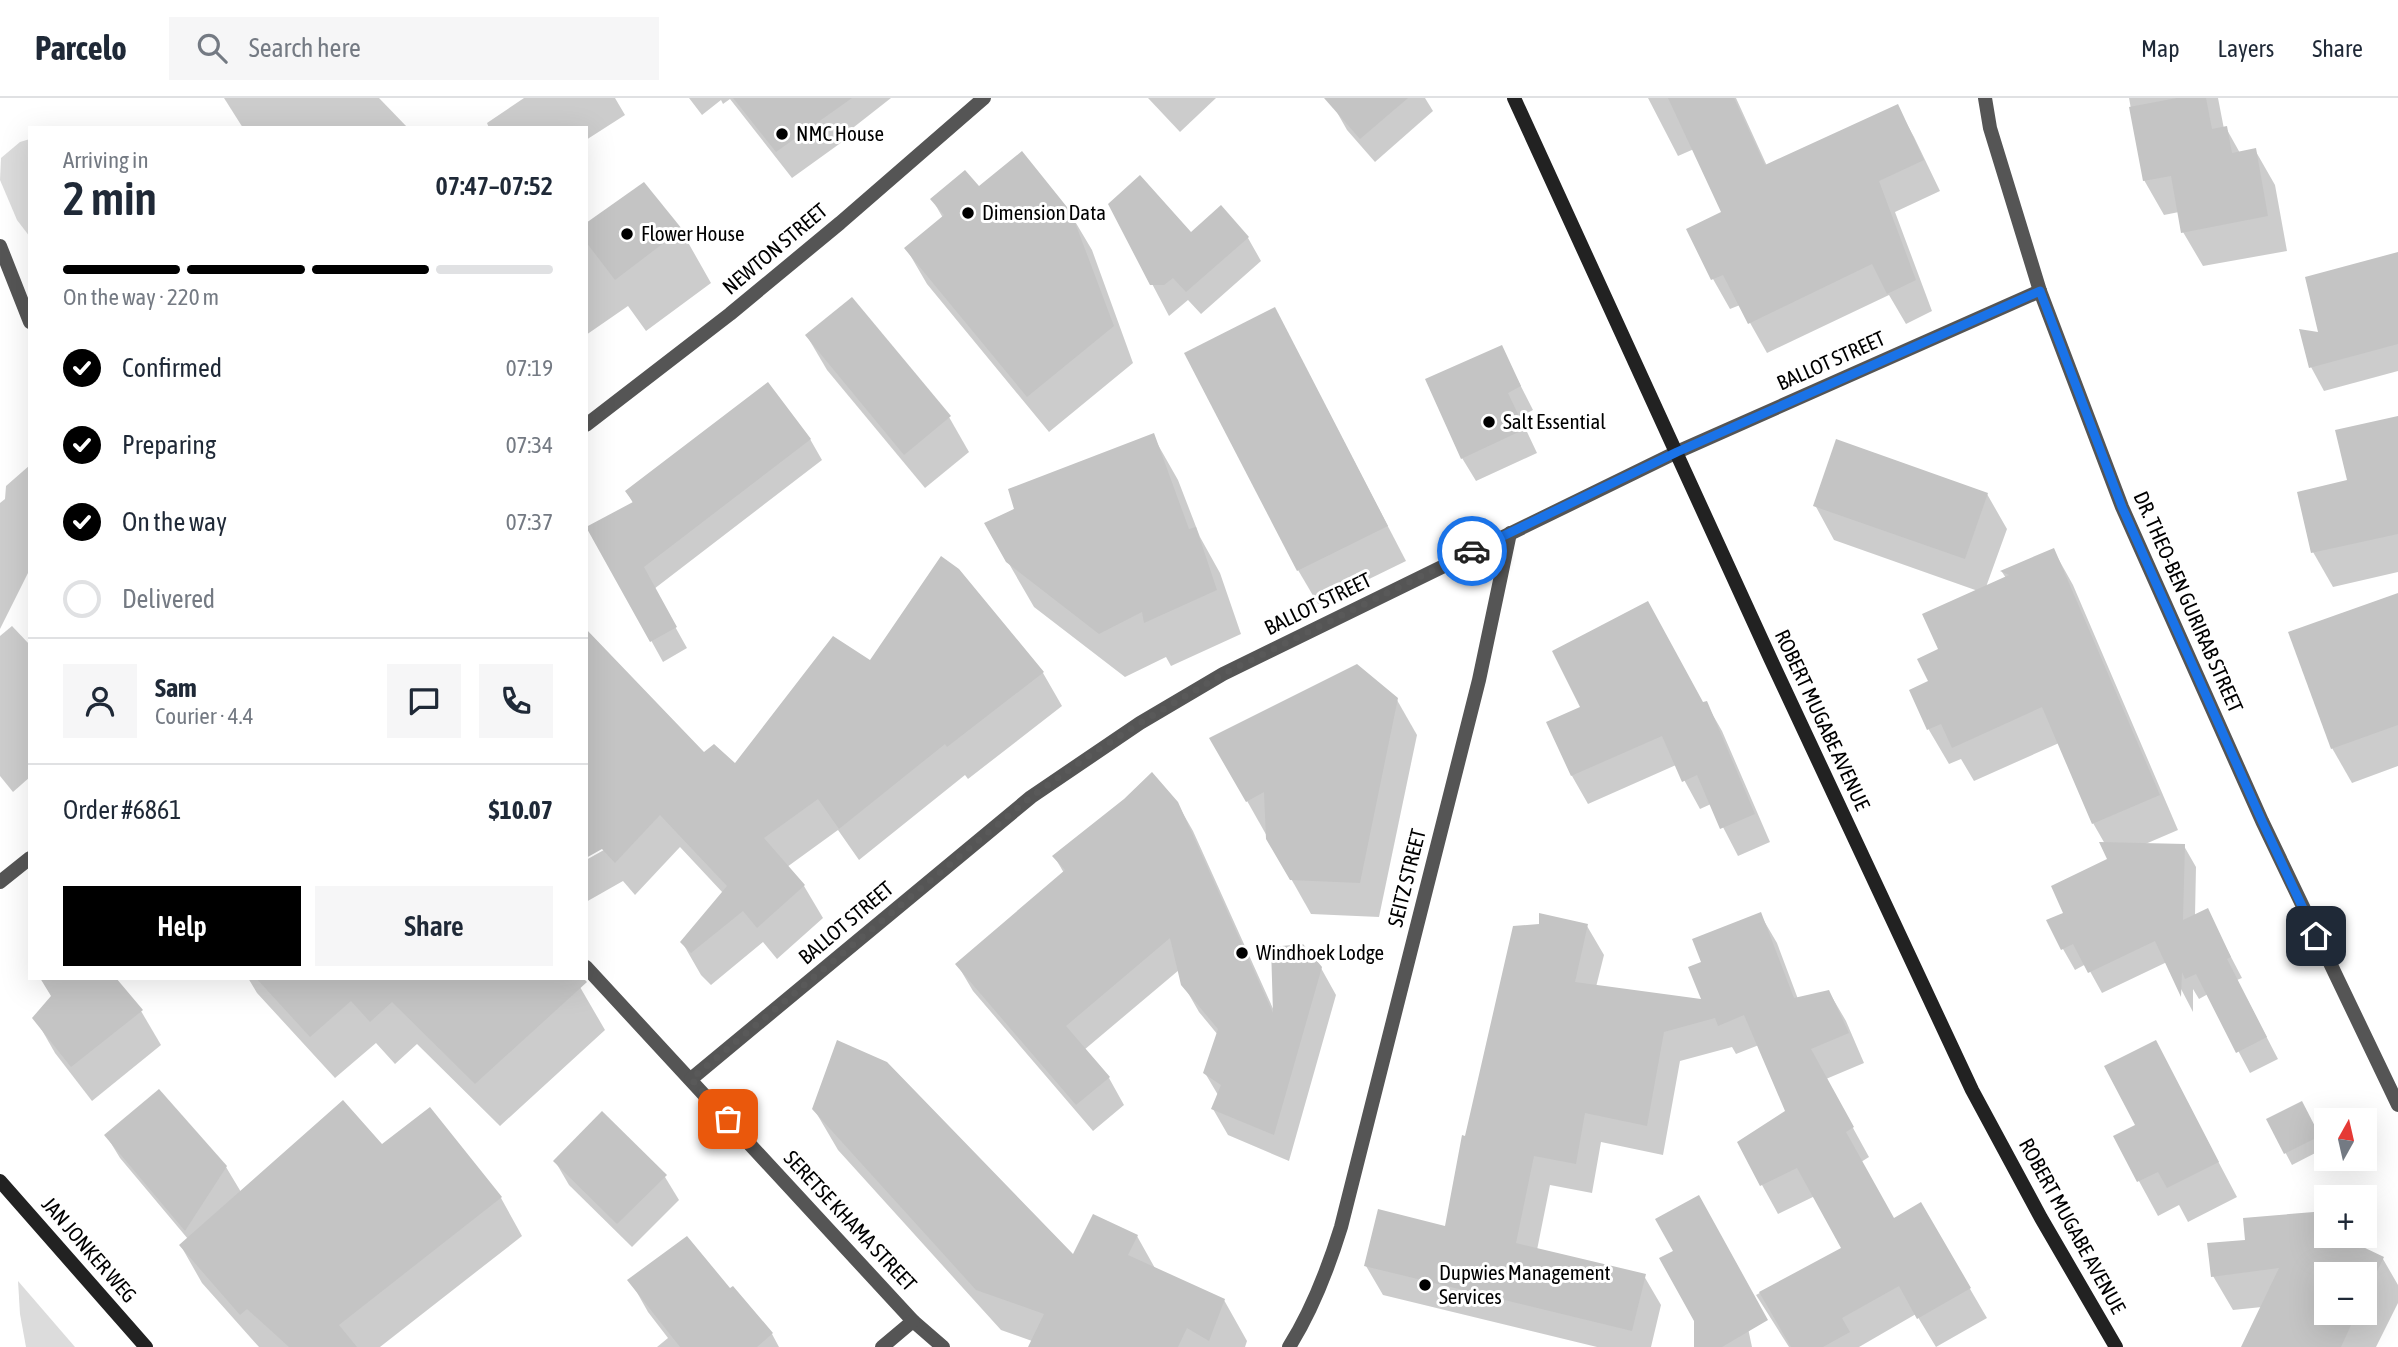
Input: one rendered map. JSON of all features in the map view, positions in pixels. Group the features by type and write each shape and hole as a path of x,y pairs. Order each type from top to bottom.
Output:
{"main road":[{"name":"ROBERT MUGABE AVENUE","path":"1514,98 1771,660 1972,1090 2041,1218 2116,1347"},
{"name":"JAN JONKER WEG","path":"0,1181 146,1347"}],"street":[{"name":"NEWTON STREET","path":"588,423 730,314 984,98"},
{"name":"DR. THEO-BEN GURIRAB STREET","path":"1985,98 1990,128 2040,291 2122,507 2262,821 2398,1105"},
{"path":"0,246 28,317"},
{"name":"BALLOT STREET","path":"691,1079 1031,797 1090,755 1223,674 1677,452 2040,291"},
{"name":"SEITZ STREET","path":"1289,1347 1323,1281 1341,1227 1479,680 1510,533"},
{"path":"0,882 28,860"},
{"name":"SERETSE KHAMA STREET","path":"588,969 913,1321 943,1347"},
{"path":"882,1347 913,1321"}],"shaded area":[{"path":"28,140 28,234 17,220 0,180 1,158 20,142"},
{"path":"18,1281 75,1347 26,1347"}],"building":[{"name":"NMC House","path":"733,98 852,98 776,152"},
{"path":"1324,98 1408,98 1360,139"},
{"path":"1668,98 1734,98 1765,165 1898,104 1924,160 1879,181 1916,280 1887,294 1872,264 1748,324 1723,275 1711,280 1686,229 1721,212"},
{"path":"2177,98 2206,98 2212,129 2227,126 2232,153 2256,148 2268,216 2181,233 2171,176 2143,181 2129,107"},
{"path":"1022,151 1071,212 1114,326 1027,397 904,248 944,215 930,199 965,170 979,186"},
{"path":"1140,175 1191,232 1221,205 1249,237 1186,292 1173,278 1164,285 1150,285 1108,204"},
{"path":"644,182 682,229 615,280 588,245 588,222"},
{"path":"2398,252 2398,344 2309,368 2299,329 2318,332 2305,277"},
{"path":"852,297 951,416 904,455 805,335"},
{"path":"1275,307 1388,526 1297,571 1184,353"},
{"path":"1502,345 1521,386 1508,393 1525,429 1461,459 1425,379"},
{"path":"768,382 811,439 644,567 677,627 650,642 588,531 588,526 633,502 625,491"},
{"path":"2398,416 2398,534 2311,553 2297,492 2347,480 2335,430"},
{"path":"1154,433 1189,529 1196,527 1217,590 1144,623 1142,612 1099,634 1006,562 984,523 1014,509 1008,489"},
{"path":"1836,439 1988,493 1965,559 1813,506"},
{"path":"2054,548 2160,795 2092,824 2042,707 1952,748 1941,724 1927,730 1909,690 1928,681 1917,659 1938,649 1922,614 2009,575 2000,571"},
{"path":"941,556 959,569 1044,672 947,747 945,744 839,829 818,799 764,838 805,885 757,928 743,911 691,953 680,942 727,886 660,815 615,863 602,849 588,857 588,631 704,752 714,744 735,763 833,636 870,660"},
{"path":"2398,593 2398,725 2331,749 2288,632"},
{"path":"1648,601 1703,702 1707,701 1755,814 1720,829 1697,775 1682,782 1662,736 1571,776 1546,722 1580,707 1552,651"},
{"path":"1357,664 1398,698 1360,883 1290,880 1266,839 1264,792 1246,802 1209,738"},
{"name":"Windhoek Lodge","path":"1152,772 1178,802 1273,1013 1271,947 1303,944 1322,967 1274,1135 1211,1109 1221,1085 1203,1073 1218,1029 1181,985 1170,938 1066,1026 1110,1077 1076,1105 955,964 1065,870 1052,856 1124,799"},
{"path":"2099,842 2185,844 2183,920 2208,908 2231,957 2227,959 2267,1037 2236,1053 2196,974 2185,979 2182,972 2181,997 2155,941 2088,973 2073,944 2061,950 2046,920 2063,913 2051,886 2107,859"},
{"path":"1761,912 1794,998 1829,990 1849,1033 1811,1049 1854,1127 1846,1132 1894,1218 1921,1202 1971,1288 1917,1319 1899,1286 1842,1318 1850,1332 1823,1347 1791,1347 1759,1292 1841,1248 1797,1168 1760,1186 1737,1142 1785,1111 1744,1015 1718,1026 1715,1018 1664,1032 1647,1126 1585,1113 1576,1164 1534,1156 1516,1243 1646,1274 1632,1331 1364,1266 1378,1209 1445,1226 1462,1135 1465,1136 1513,926 1539,924 1539,913 1588,924 1575,982 1701,999 1688,967 1701,962 1692,939"},
{"path":"41,980 118,980 143,1010 71,1067 32,1018 51,996"},
{"path":"258,980 587,982 475,1084 392,1002 370,1022 351,1001 310,1037"},
{"path":"837,1040 887,1062 1073,1254 1093,1214 1138,1235 1128,1255 1225,1299 1209,1341 1187,1328 1178,1347 1028,1347 1044,1314 976,1290 812,1109"},
{"path":"2156,1040 2219,1162 2167,1188 2158,1172 2137,1182 2113,1136 2135,1125 2104,1066"},
{"path":"159,1089 227,1166 185,1231 104,1135"},
{"path":"343,1100 382,1144 430,1107 502,1197 339,1325 357,1347 289,1347 247,1309 240,1315 179,1245"},
{"path":"2302,1101 2314,1124 2314,1139 2284,1154 2266,1119"},
{"path":"602,1111 667,1175 617,1224 553,1161"},
{"path":"1699,1195 1768,1320 1722,1347 1694,1347 1694,1321 1659,1258 1673,1251 1655,1219"},
{"path":"2314,1212 2314,1248 2365,1248 2384,1257 2377,1271 2377,1262 2314,1262 2314,1325 2351,1325 2341,1347 2241,1347 2279,1268 2211,1277 2207,1243 2245,1240 2243,1218"},
{"path":"687,1236 730,1288 733,1286 773,1333 757,1347 680,1347 627,1280"}],"way so far":[{"path":"728,1119 691,1079 1031,797 1090,755 1223,674 1472,551"}],"place":[{"name":"NMC House","path":"782,134"},
{"name":"Dimension Data","path":"968,213"},
{"name":"Flower House","path":"627,234"},
{"name":"Salt Essential","path":"1489,422"},
{"name":"Windhoek Lodge","path":"1242,953"},
{"name":"Dupwies Management Services","path":"1425,1285"}],"route":[{"path":"1472,551 1677,452 2040,291 2122,507 2316,936"}]}
